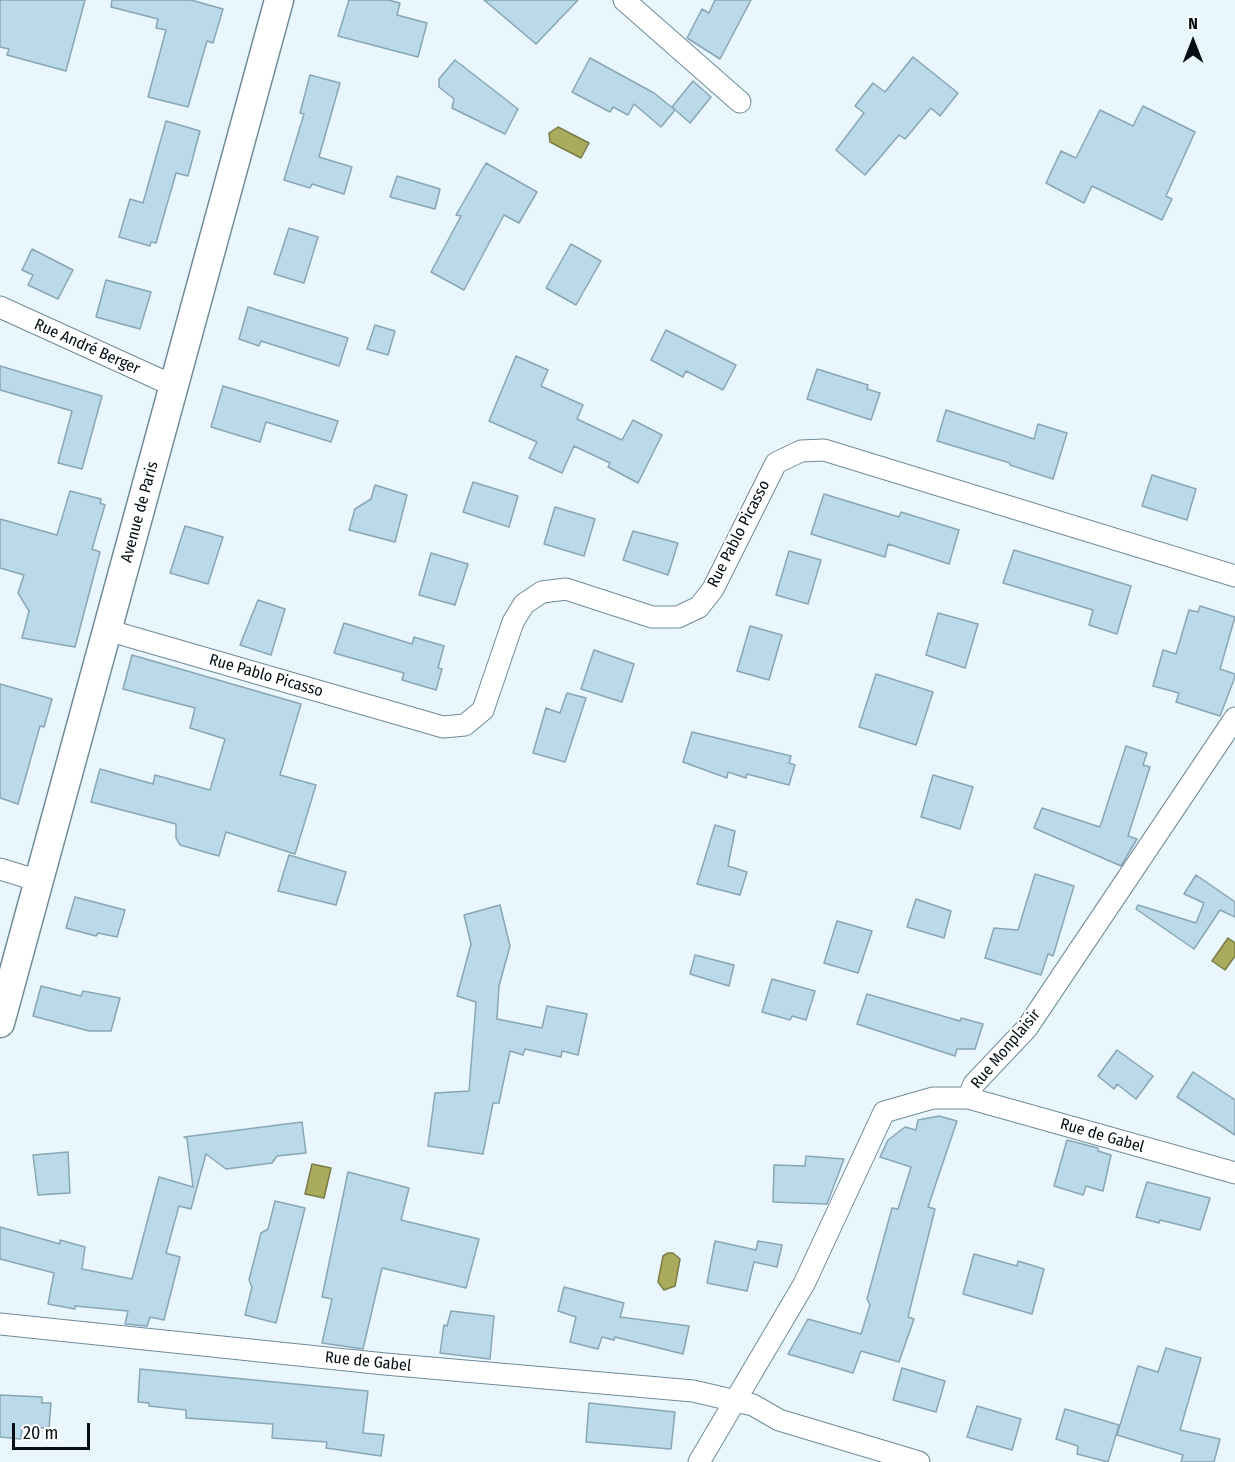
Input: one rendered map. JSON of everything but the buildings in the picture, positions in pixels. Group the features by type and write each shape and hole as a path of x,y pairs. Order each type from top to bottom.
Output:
{"main road":[{"name":"Avenue de Paris","path":"0,1023 279,0"}],"street":[{"path":"624,0 740,102"},
{"name":"Rue André Berger","path":"0,307 174,386"},
{"name":"Rue Pablo Picasso","path":"107,630 443,727 465,725 483,710 513,622 524,604 542,592 566,589 652,617 678,617 699,606 713,589 776,463 801,451 824,450 1235,576"},
{"name":"Rue Monplaisir","path":"699,1462 804,1284 884,1112 933,1098 968,1098 974,1084 1027,1028 1235,718"},
{"path":"0,869 39,881"},
{"name":"Rue de Gabel","path":"968,1098 1235,1173"},
{"name":"Rue de Gabel","path":"0,1324 386,1364 693,1391 753,1405 779,1420 919,1462"}],"shaded area":[{"path":"558,127 589,143 581,158 550,142 549,133"},
{"path":"1228,938 1235,943 1235,956 1225,970 1212,961"},
{"path":"312,1164 331,1168 324,1198 305,1194"},
{"path":"673,1253 680,1259 675,1286 664,1290 658,1282 663,1256"}]}
